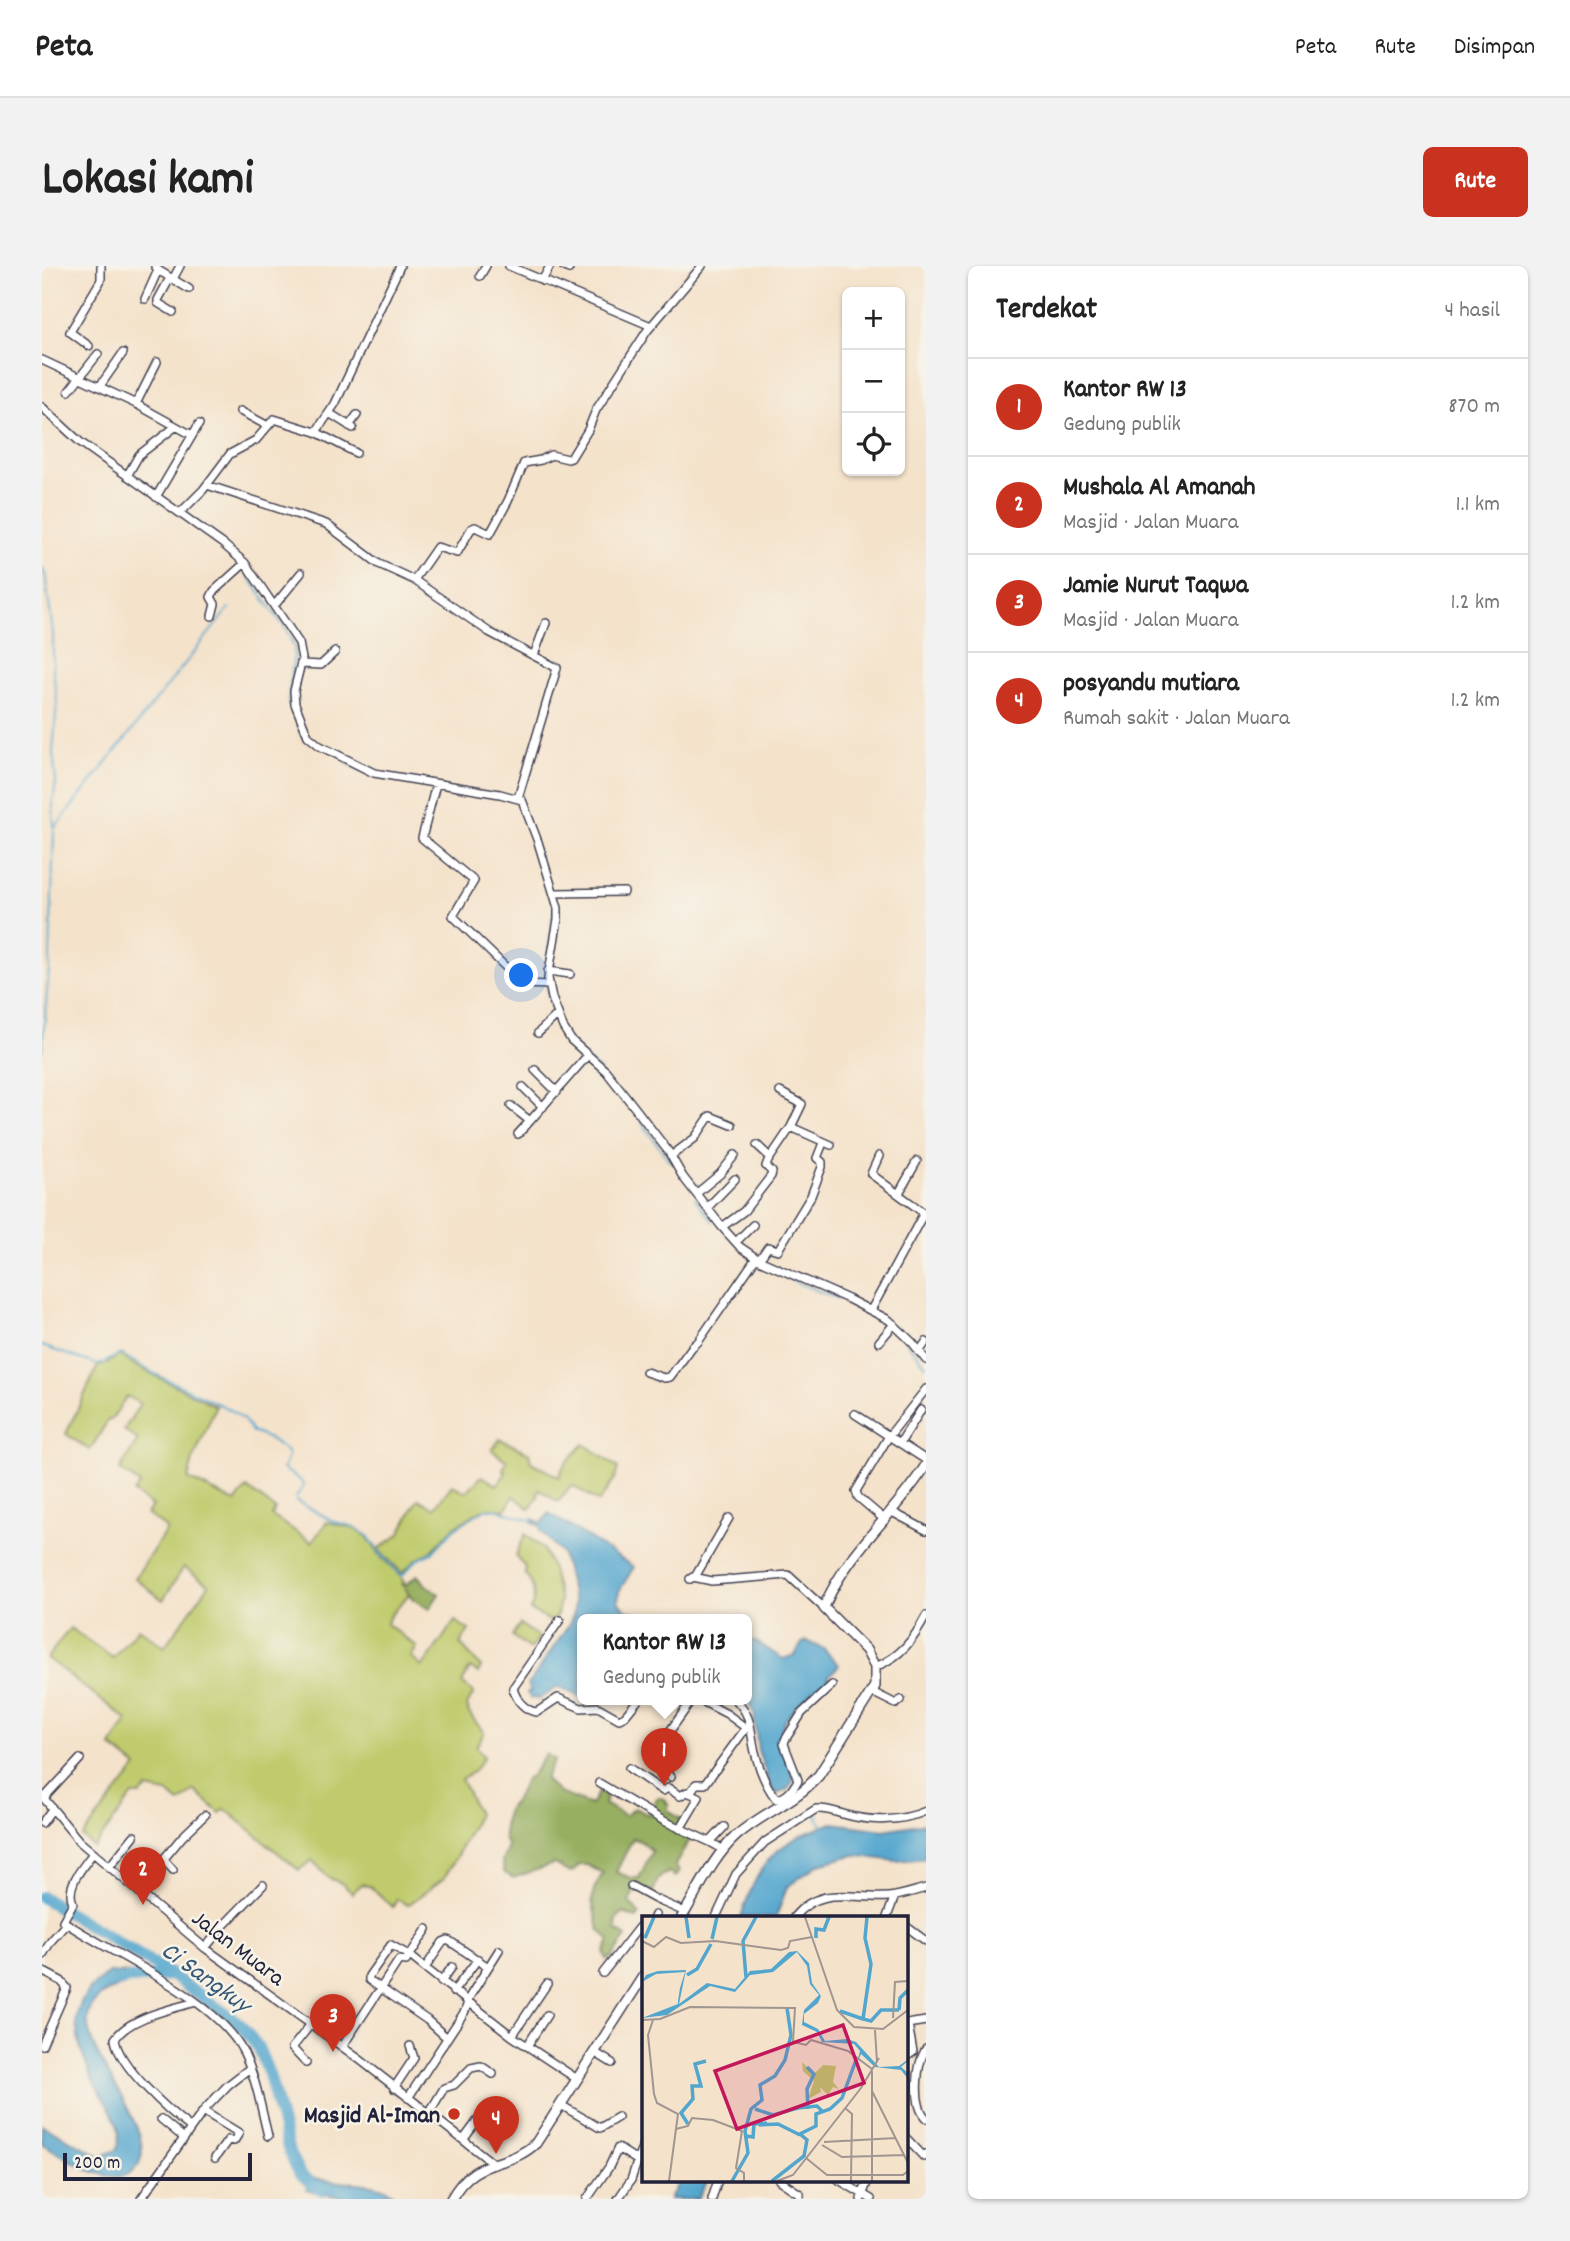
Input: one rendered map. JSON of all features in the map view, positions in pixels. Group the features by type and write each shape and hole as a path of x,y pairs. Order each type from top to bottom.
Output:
{"street":[{"path":"89,346 70,332 101,280 102,266"},
{"path":"173,312 158,300 180,266"},
{"path":"316,432 335,404 400,266"},
{"path":"480,276 486,266"},
{"path":"509,266 651,326"},
{"path":"542,281 550,266"},
{"path":"414,580 437,547 458,552 471,529 475,527 490,534 509,501 524,463 551,455 571,458 588,430 596,410 651,326 702,266"},
{"path":"145,299 157,268 189,289"},
{"path":"100,386 123,353"},
{"path":"69,391 98,354"},
{"path":"42,360 100,386 192,435"},
{"path":"136,404 157,362"},
{"path":"42,407 80,442 223,544 242,566 299,643 301,664 294,691 295,704 308,736 320,746 374,773 436,786 518,798 524,805 534,829 555,893 558,919 547,985 557,1016 571,1040 586,1058 613,1080 671,1156 683,1177 736,1242 756,1260 871,1310 893,1325 926,1360"},
{"path":"240,411 268,426"},
{"path":"328,413 351,427 357,415"},
{"path":"180,513 207,485 230,454 256,440 276,418 316,432 356,453"},
{"path":"156,496 199,424"},
{"path":"127,476 139,456 175,427"},
{"path":"207,485 326,524 379,564 414,580 489,632 555,667 558,671 518,798"},
{"path":"212,616 215,604 211,595 242,566"},
{"path":"274,606 301,573"},
{"path":"534,655 546,623"},
{"path":"301,664 321,665 335,652"},
{"path":"436,786 422,838 474,882 453,916 523,984 547,985"},
{"path":"555,893 624,892"},
{"path":"548,971 570,974"},
{"path":"538,1033 557,1016"},
{"path":"518,1134 586,1058"},
{"path":"535,1070 557,1091"},
{"path":"523,1087 543,1107"},
{"path":"723,1227 744,1211 771,1175 772,1172 766,1166 791,1127 802,1103 780,1092"},
{"path":"510,1106 530,1121"},
{"path":"671,1156 695,1138 710,1116 732,1125"},
{"path":"646,1372 664,1378 670,1377 756,1260 768,1247 778,1250 811,1196 822,1167 822,1162 817,1158 827,1144 791,1127"},
{"path":"757,1144 770,1157"},
{"path":"696,1193 720,1174 735,1155"},
{"path":"871,1310 925,1212 871,1174 879,1156"},
{"path":"899,1193 917,1161"},
{"path":"708,1208 736,1179"},
{"path":"736,1242 753,1225"},
{"path":"879,1342 893,1325"},
{"path":"919,1352 926,1342"},
{"path":"926,1389 889,1436 856,1491 858,1497 888,1516 926,1530"},
{"path":"900,1443 924,1408 915,1402"},
{"path":"824,1608 851,1563 926,1463 855,1414"},
{"path":"631,1886 684,1915 724,1850 736,1836 809,1787 833,1755 875,1686 875,1667 858,1641 788,1575 712,1581 692,1578 729,1518"},
{"path":"875,1667 911,1643 926,1616"},
{"path":"560,1620 513,1688 524,1708 537,1713 553,1699 564,1699 581,1708 598,1707 619,1719 634,1705"},
{"path":"739,1705 751,1724 755,1751 768,1788 776,1799 781,1798 791,1792 798,1780 785,1740 802,1713 832,1685"},
{"path":"872,1692 897,1705 901,1700"},
{"path":"671,1777 650,1763 650,1759 688,1705"},
{"path":"629,1768 663,1791 668,1788 680,1796 690,1793 696,1784 705,1784 746,1728 710,1705"},
{"path":"43,1797 80,1759"},
{"path":"598,1783 680,1829 724,1850"},
{"path":"680,1829 700,1800 690,1793"},
{"name":"Jalan Muara","path":"43,1797 75,1837 205,1948 342,2047 494,2164"},
{"path":"42,1824 52,1809"},
{"path":"716,1916 736,1874 765,1842 817,1809 883,1821 926,1811"},
{"path":"138,1891 182,1837 205,1815"},
{"path":"710,1842 724,1827"},
{"path":"109,1867 134,1836"},
{"path":"42,1956 65,1921 73,1903 70,1896 73,1886 93,1853"},
{"path":"164,1860 173,1870"},
{"path":"205,1948 263,1885"},
{"path":"795,1916 812,1901 838,1894 895,1896 926,1888"},
{"path":"887,1916 895,1896"},
{"path":"65,1921 196,2002 230,2031 244,2052 250,2068 268,2136"},
{"path":"603,1973 642,1926"},
{"path":"908,1928 926,1941"},
{"path":"342,2047 399,1960 406,1961 427,1929"},
{"path":"425,1968 443,1942 448,1940 488,1967"},
{"path":"446,2037 368,1977 390,1946 409,1955 512,2036 577,2079"},
{"path":"408,2098 465,2011 499,1950"},
{"path":"453,1992 478,1959"},
{"path":"441,1982 452,1967"},
{"path":"42,1971 61,1981 67,1988 42,2045"},
{"path":"451,2199 461,2183 471,2174 530,2149 541,2137 642,1978"},
{"path":"512,2036 547,1984"},
{"path":"191,2128 170,2112 125,2063 115,2039 123,2030 146,2017 196,2002"},
{"path":"527,2046 547,2015"},
{"path":"908,2024 926,2021"},
{"path":"306,2063 292,2049 311,2024"},
{"path":"908,2028 914,2052 908,2055"},
{"path":"394,2088 414,2058 410,2046"},
{"path":"926,2049 921,2065 919,2101 921,2113 926,2118"},
{"path":"594,2052 612,2063"},
{"path":"429,2113 444,2088 454,2085 471,2068 481,2066 493,2074"},
{"path":"141,2199 203,2111 228,2085 250,2068"},
{"path":"561,2105 601,2128 618,2117"},
{"path":"203,2111 238,2132 237,2143 229,2140 215,2158"},
{"path":"464,2139 481,2116"},
{"path":"161,2119 184,2138"},
{"path":"908,2140 925,2157"},
{"path":"587,2199 609,2167 618,2148 638,2161"},
{"path":"618,2199 631,2180 642,2148"},
{"path":"712,2199 717,2182"},
{"path":"842,2182 862,2197 871,2199"},
{"path":"791,2183 800,2194 799,2199"}],"green space":[{"path":"118,1356 216,1406 193,1460 188,1479 235,1502 247,1488 275,1509 272,1516 312,1542 327,1522 351,1527 367,1536 381,1557 401,1576 409,1594 389,1617 387,1624 417,1647 411,1657 422,1667 455,1621 469,1630 460,1644 481,1667 478,1673 470,1668 462,1683 474,1693 467,1705 469,1713 484,1733 476,1747 484,1757 473,1772 461,1779 478,1814 444,1878 408,1905 397,1899 393,1907 371,1887 362,1884 352,1893 343,1884 329,1878 312,1860 299,1870 225,1809 220,1813 194,1790 180,1803 167,1793 147,1789 140,1795 133,1795 94,1847 82,1837 137,1767 111,1746 127,1720 47,1658 70,1628 113,1658 138,1628 164,1647 209,1585 184,1567 163,1600 135,1578 167,1529 147,1514 152,1506 134,1493 140,1484 120,1470 138,1440 124,1430 140,1404 127,1396 111,1420 108,1420 90,1450 66,1434 98,1366 105,1365"},
{"path":"500,1439 529,1453 531,1462 559,1477 564,1465 584,1444 618,1468 615,1478 599,1502 572,1485 558,1502 539,1489 539,1495 530,1509 514,1496 505,1510 482,1510 453,1528 432,1551 416,1560 402,1573 378,1549 399,1535 418,1499 434,1508 452,1485 466,1492 482,1476 497,1485 506,1473 503,1470 507,1461 492,1450"},
{"path":"525,1534 543,1549 551,1566 560,1600 552,1622 530,1610 534,1596 532,1587 525,1574 525,1567 516,1557"},
{"path":"417,1575 439,1594 429,1609 413,1599 402,1584 407,1584"},
{"path":"520,1624 539,1638 530,1649 512,1636"},
{"path":"546,1754 554,1760 546,1781 559,1793 591,1805 600,1789 607,1794 604,1804 625,1816 634,1808 649,1815 657,1798 662,1798 668,1804 668,1810 681,1820 676,1831 691,1838 675,1865 679,1872 675,1877 669,1872 659,1877 653,1892 637,1884 629,1902 640,1915 637,1918 623,1913 617,1918 616,1930 626,1937 607,1960 604,1953 610,1941 599,1929 592,1901 594,1889 603,1873 587,1865 579,1865 574,1871 568,1872 554,1864 513,1878 504,1872 502,1861 508,1847 504,1838 504,1822 509,1807 517,1798 525,1780","holes":["633,1838 652,1851 639,1878 616,1872"]}],"water":[{"path":"549,1513 634,1567 619,1591 618,1601 625,1609 636,1614 577,1614 577,1696 559,1687 537,1700 527,1693 530,1691 528,1685 569,1625 574,1613 574,1601 562,1554 541,1531 540,1526 532,1522 533,1519 542,1523"},
{"path":"752,1640 783,1659 795,1655 802,1643 807,1641 824,1649 839,1665 828,1677 831,1680 827,1684 824,1682 802,1701 783,1726 781,1744 793,1781 788,1789 777,1794 771,1788 758,1750 754,1713 750,1705"},
{"path":"833,1823 884,1830 926,1823 926,1858 896,1861 853,1855 819,1864 787,1887 776,1916 741,1916 755,1881 772,1856 783,1846"},
{"path":"109,1973 127,1973 132,1981 98,1998 88,2020 90,2036 98,2055 134,2120 141,2140 141,2157 133,2171 124,2176 100,2174 87,2169 42,2143 42,2125 100,2156 117,2150 119,2131 116,2121 91,2076 77,2033 79,2007 85,1995"},
{"path":"312,2177 381,2187 398,2199 352,2198 318,2193 307,2190"},
{"path":"679,2182 707,2182 698,2199 670,2199"}],"waterway":[{"path":"42,568 53,633 53,671 57,701 53,752 56,781 54,828"},
{"path":"243,569 287,631 295,649 288,701 302,735 306,738"},
{"path":"42,1051 50,956 54,829 229,608"},
{"path":"346,763 372,775"},
{"path":"531,834 539,856"},
{"path":"546,968 554,908"},
{"path":"546,987 552,1008"},
{"path":"568,1042 584,1058"},
{"path":"588,1061 601,1070"},
{"path":"641,1121 670,1162"},
{"path":"695,1198 713,1222"},
{"path":"764,1266 839,1299"},
{"path":"900,1335 926,1365"},
{"path":"42,1346 98,1365 121,1354 153,1373 231,1410 244,1420 252,1432 272,1440 287,1452 288,1457 283,1469 300,1480 304,1486 296,1501 368,1536 382,1556 402,1576 416,1561 433,1552 454,1529 485,1509 496,1509 533,1521"},
{"path":"816,1813 823,1828"},
{"name":"Ci Sangkuy","path":"42,1897 170,1974 240,2024 258,2047 269,2074 289,2152 300,2175 322,2191"},
{"path":"115,1982 169,1975"}],"place":[{"name":"Kantor RW 13","path":"664,1786"},
{"name":"Mushala Al Amanah","path":"143,1905"},
{"name":"Jamie Nurut Taqwa","path":"333,2052"},
{"name":"Masjid Al-Iman","path":"454,2114"},
{"name":"posyandu mutiara","path":"496,2154"}]}
